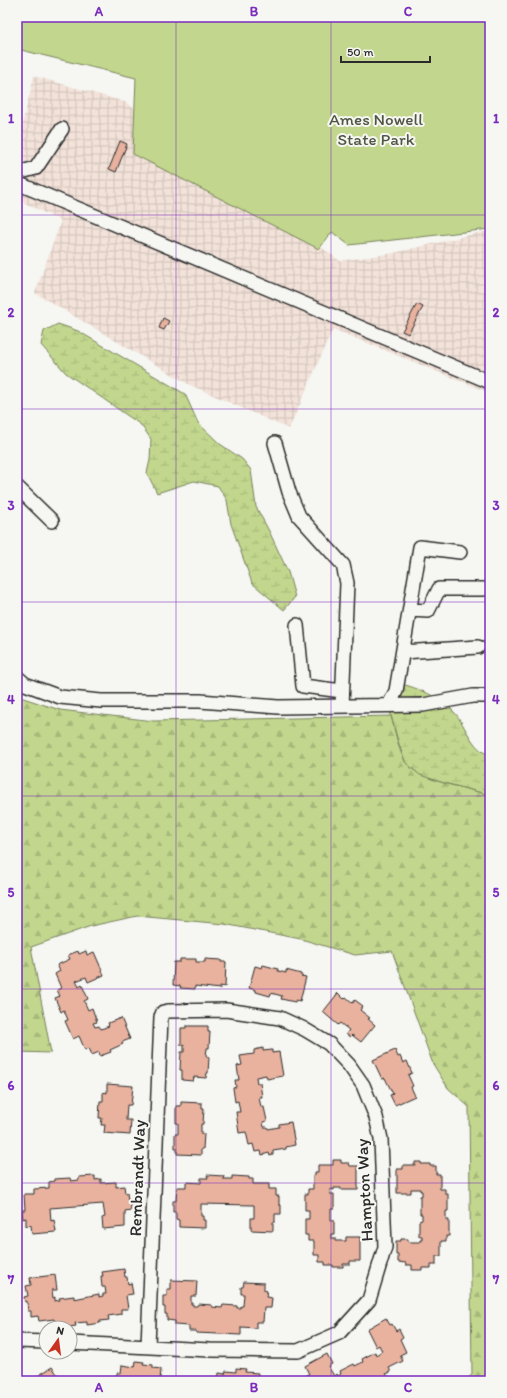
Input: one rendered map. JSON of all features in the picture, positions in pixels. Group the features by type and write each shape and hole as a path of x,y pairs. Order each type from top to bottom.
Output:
{"street":[{"path":"17,173 36,168 62,129"},
{"path":"17,184 490,382"},
{"path":"275,443 289,492 299,516 343,565 347,583 342,706"},
{"path":"17,487 52,521"},
{"path":"389,705 396,691 420,547 460,552"},
{"path":"410,610 428,611 439,589 484,589"},
{"path":"297,625 303,686 342,692"},
{"path":"403,652 478,647"},
{"path":"17,677 25,684 60,696 101,701 200,702 278,707 423,705 473,696 490,696"},
{"name":"Hampton Way","path":"78,1343 210,1350 298,1351 339,1333 369,1300 385,1247 380,1139 376,1117 363,1085 349,1065 329,1044 304,1029 280,1018 226,1010 163,1012"},
{"name":"Rembrandt Way","path":"148,1346 161,1018 163,1012"},
{"path":"17,1341 38,1342"}],"shaded area":[{"path":"34,76 125,102 340,261 394,253 482,232 490,232 490,393 333,329 289,429 190,385 35,293 61,221 17,199 17,147"}],"green space":[{"name":"Ames Nowell State Park","path":"17,17 490,17 490,229 349,245 332,232 319,249 133,154 136,78 17,49"},
{"path":"58,324 78,331 185,394 198,423 220,444 242,459 251,470 256,507 288,572 295,597 284,610 252,583 231,524 227,500 218,486 194,481 157,493 147,473 150,460 151,439 141,425 66,373 41,345 44,331"},
{"path":"398,683 421,690 443,702 459,718 478,748 490,755 490,797 486,794 420,775 405,762 386,697"},
{"path":"17,696 60,710 154,721 391,716 400,751 405,761 411,768 430,778 454,786 487,794 490,797 490,1381 464,1381 472,1375 469,1107 448,1088 433,1064 392,951 355,955 301,939 224,924 137,916 91,926 31,947 51,1053 17,1052"}],"building":[{"path":"120,141 127,144 116,172 109,169"},
{"path":"417,304 423,307 408,334 402,331"},
{"path":"163,318 169,321 164,330 159,328"},
{"path":"78,951 79,954 86,951 87,955 94,952 104,975 88,982 86,977 76,981 79,987 82,985 88,999 84,1001 88,1010 92,1008 97,1022 93,1023 95,1027 99,1026 101,1029 109,1026 108,1023 121,1018 130,1039 122,1042 123,1044 110,1050 111,1052 100,1056 99,1052 92,1055 89,1048 85,1050 79,1036 73,1039 65,1021 68,1020 64,1010 61,1012 55,998 60,996 57,990 61,988 55,974 60,971 57,965 70,959 68,955"},
{"path":"180,959 196,959 196,962 205,962 205,959 221,960 221,962 226,962 225,987 220,986 220,989 195,986 195,989 180,988 181,986 173,985 174,962 180,962"},
{"path":"263,965 278,969 278,971 286,973 286,970 306,977 300,1001 296,1000 295,1002 281,999 282,996 271,993 270,996 256,992 256,990 249,988 255,966 262,968"},
{"path":"338,993 344,999 346,997 353,1003 355,1000 363,1006 360,1010 370,1018 368,1019 375,1025 361,1042 352,1035 350,1037 346,1034 349,1030 340,1023 338,1025 323,1012"},
{"path":"186,1026 208,1026 208,1032 210,1032 209,1048 207,1048 206,1057 209,1057 208,1073 206,1078 194,1077 193,1081 182,1080 182,1070 180,1070 181,1052 184,1052 184,1045 181,1045 181,1028 186,1028"},
{"path":"263,1048 263,1051 272,1050 272,1053 279,1052 283,1076 267,1079 266,1075 256,1077 257,1083 260,1083 262,1097 259,1097 261,1107 264,1107 267,1121 263,1122 264,1127 267,1127 268,1129 279,1127 279,1124 291,1122 295,1145 286,1147 286,1149 273,1151 273,1155 270,1156 269,1153 262,1155 261,1151 255,1152 253,1144 249,1145 246,1132 239,1133 236,1112 240,1112 238,1101 235,1102 233,1088 236,1087 235,1080 239,1080 237,1066 242,1065 240,1056 254,1054 254,1050"},
{"path":"395,1050 403,1063 407,1061 412,1073 408,1075 413,1086 411,1087 415,1096 395,1105 390,1095 393,1094 385,1078 382,1079 373,1060"},
{"path":"107,1084 133,1086 131,1105 127,1105 126,1120 131,1120 130,1135 104,1133 105,1125 101,1125 102,1118 99,1118 100,1101 103,1101 103,1092 107,1093"},
{"path":"181,1102 202,1103 202,1108 204,1108 203,1124 201,1124 201,1134 204,1134 201,1155 177,1154 177,1148 175,1148 175,1134 178,1134 178,1123 176,1123 176,1106 181,1106"},
{"path":"333,1160 341,1160 341,1163 349,1163 350,1166 358,1166 358,1190 341,1190 341,1188 334,1188 334,1190 330,1189 330,1194 334,1194 334,1209 331,1209 331,1220 334,1220 334,1234 331,1234 331,1238 335,1238 335,1241 346,1241 346,1237 360,1237 360,1261 350,1261 350,1264 343,1264 343,1267 333,1267 333,1265 325,1265 325,1262 319,1262 319,1255 314,1255 314,1241 308,1241 308,1235 305,1235 305,1219 309,1219 309,1210 305,1210 305,1194 308,1194 308,1189 313,1189 313,1175 315,1175 315,1172 318,1172 318,1165 333,1165"},
{"path":"415,1162 436,1166 436,1174 440,1174 440,1189 445,1189 445,1194 448,1194 448,1211 446,1211 446,1220 449,1220 449,1236 446,1236 446,1241 441,1241 441,1256 436,1256 436,1265 431,1265 431,1268 422,1268 422,1270 412,1270 412,1265 406,1265 406,1263 398,1262 398,1255 396,1255 396,1241 408,1239 408,1242 420,1242 420,1240 422,1240 422,1236 419,1236 419,1221 422,1220 422,1214 420,1214 420,1196 422,1196 422,1191 420,1191 420,1189 411,1189 411,1193 397,1193 397,1169 403,1169 403,1165 415,1165"},
{"path":"207,1175 224,1176 223,1179 232,1179 232,1176 249,1177 249,1179 253,1179 253,1184 269,1184 269,1189 276,1189 276,1196 279,1196 279,1205 281,1205 281,1214 275,1214 273,1231 251,1230 251,1218 254,1218 254,1205 201,1204 201,1216 203,1216 203,1220 205,1220 205,1228 179,1227 179,1220 176,1219 176,1212 173,1212 173,1201 176,1201 177,1187 186,1187 186,1182 201,1183 201,1178 208,1178"},
{"path":"95,1176 95,1180 101,1179 101,1183 116,1182 116,1187 124,1186 128,1200 130,1200 131,1210 125,1211 125,1227 103,1229 102,1218 105,1217 103,1204 50,1208 51,1221 54,1220 56,1232 32,1234 31,1225 26,1226 26,1218 23,1219 22,1210 25,1210 24,1194 34,1194 34,1189 49,1188 49,1182 54,1181 54,1179 70,1178 71,1181 79,1180 79,1177"},
{"path":"124,1269 128,1284 131,1283 133,1294 126,1295 128,1309 121,1309 121,1314 108,1316 109,1320 100,1321 100,1323 87,1325 87,1322 78,1323 78,1320 39,1320 38,1316 31,1317 31,1311 28,1311 27,1302 25,1302 24,1297 28,1296 26,1286 31,1285 30,1278 55,1275 57,1290 52,1290 55,1301 60,1300 59,1298 74,1296 74,1299 99,1294 99,1297 103,1296 103,1294 106,1294 105,1287 102,1287 102,1272"},
{"path":"171,1280 197,1281 196,1296 191,1296 191,1304 193,1304 193,1306 197,1306 198,1304 212,1305 212,1307 222,1308 223,1305 237,1306 237,1308 243,1306 244,1294 241,1294 241,1287 243,1287 244,1282 264,1283 264,1290 267,1291 266,1297 272,1298 271,1308 264,1308 263,1322 256,1322 256,1328 241,1327 241,1335 196,1333 196,1331 189,1331 189,1326 175,1325 175,1321 167,1320 165,1307 163,1307 163,1296 167,1296 167,1289 171,1289"},
{"path":"386,1318 396,1331 399,1329 403,1337 400,1339 406,1352 400,1355 403,1361 389,1368 391,1372 386,1374 389,1378 384,1381 309,1381 306,1375 309,1374 305,1366 327,1354 332,1364 328,1366 334,1376 337,1374 338,1376 341,1374 340,1371 354,1364 355,1366 363,1362 362,1359 375,1352 376,1355 382,1351 379,1345 376,1347 367,1329"},
{"path":"136,1361 144,1362 143,1364 153,1365 153,1368 161,1369 160,1381 116,1381 117,1373 121,1373 122,1365 135,1367"},
{"path":"52,1367 62,1381 34,1381 33,1379"},
{"path":"236,1368 246,1369 245,1372 258,1373 257,1381 218,1381 219,1373 225,1374 226,1371 236,1372"}]}
